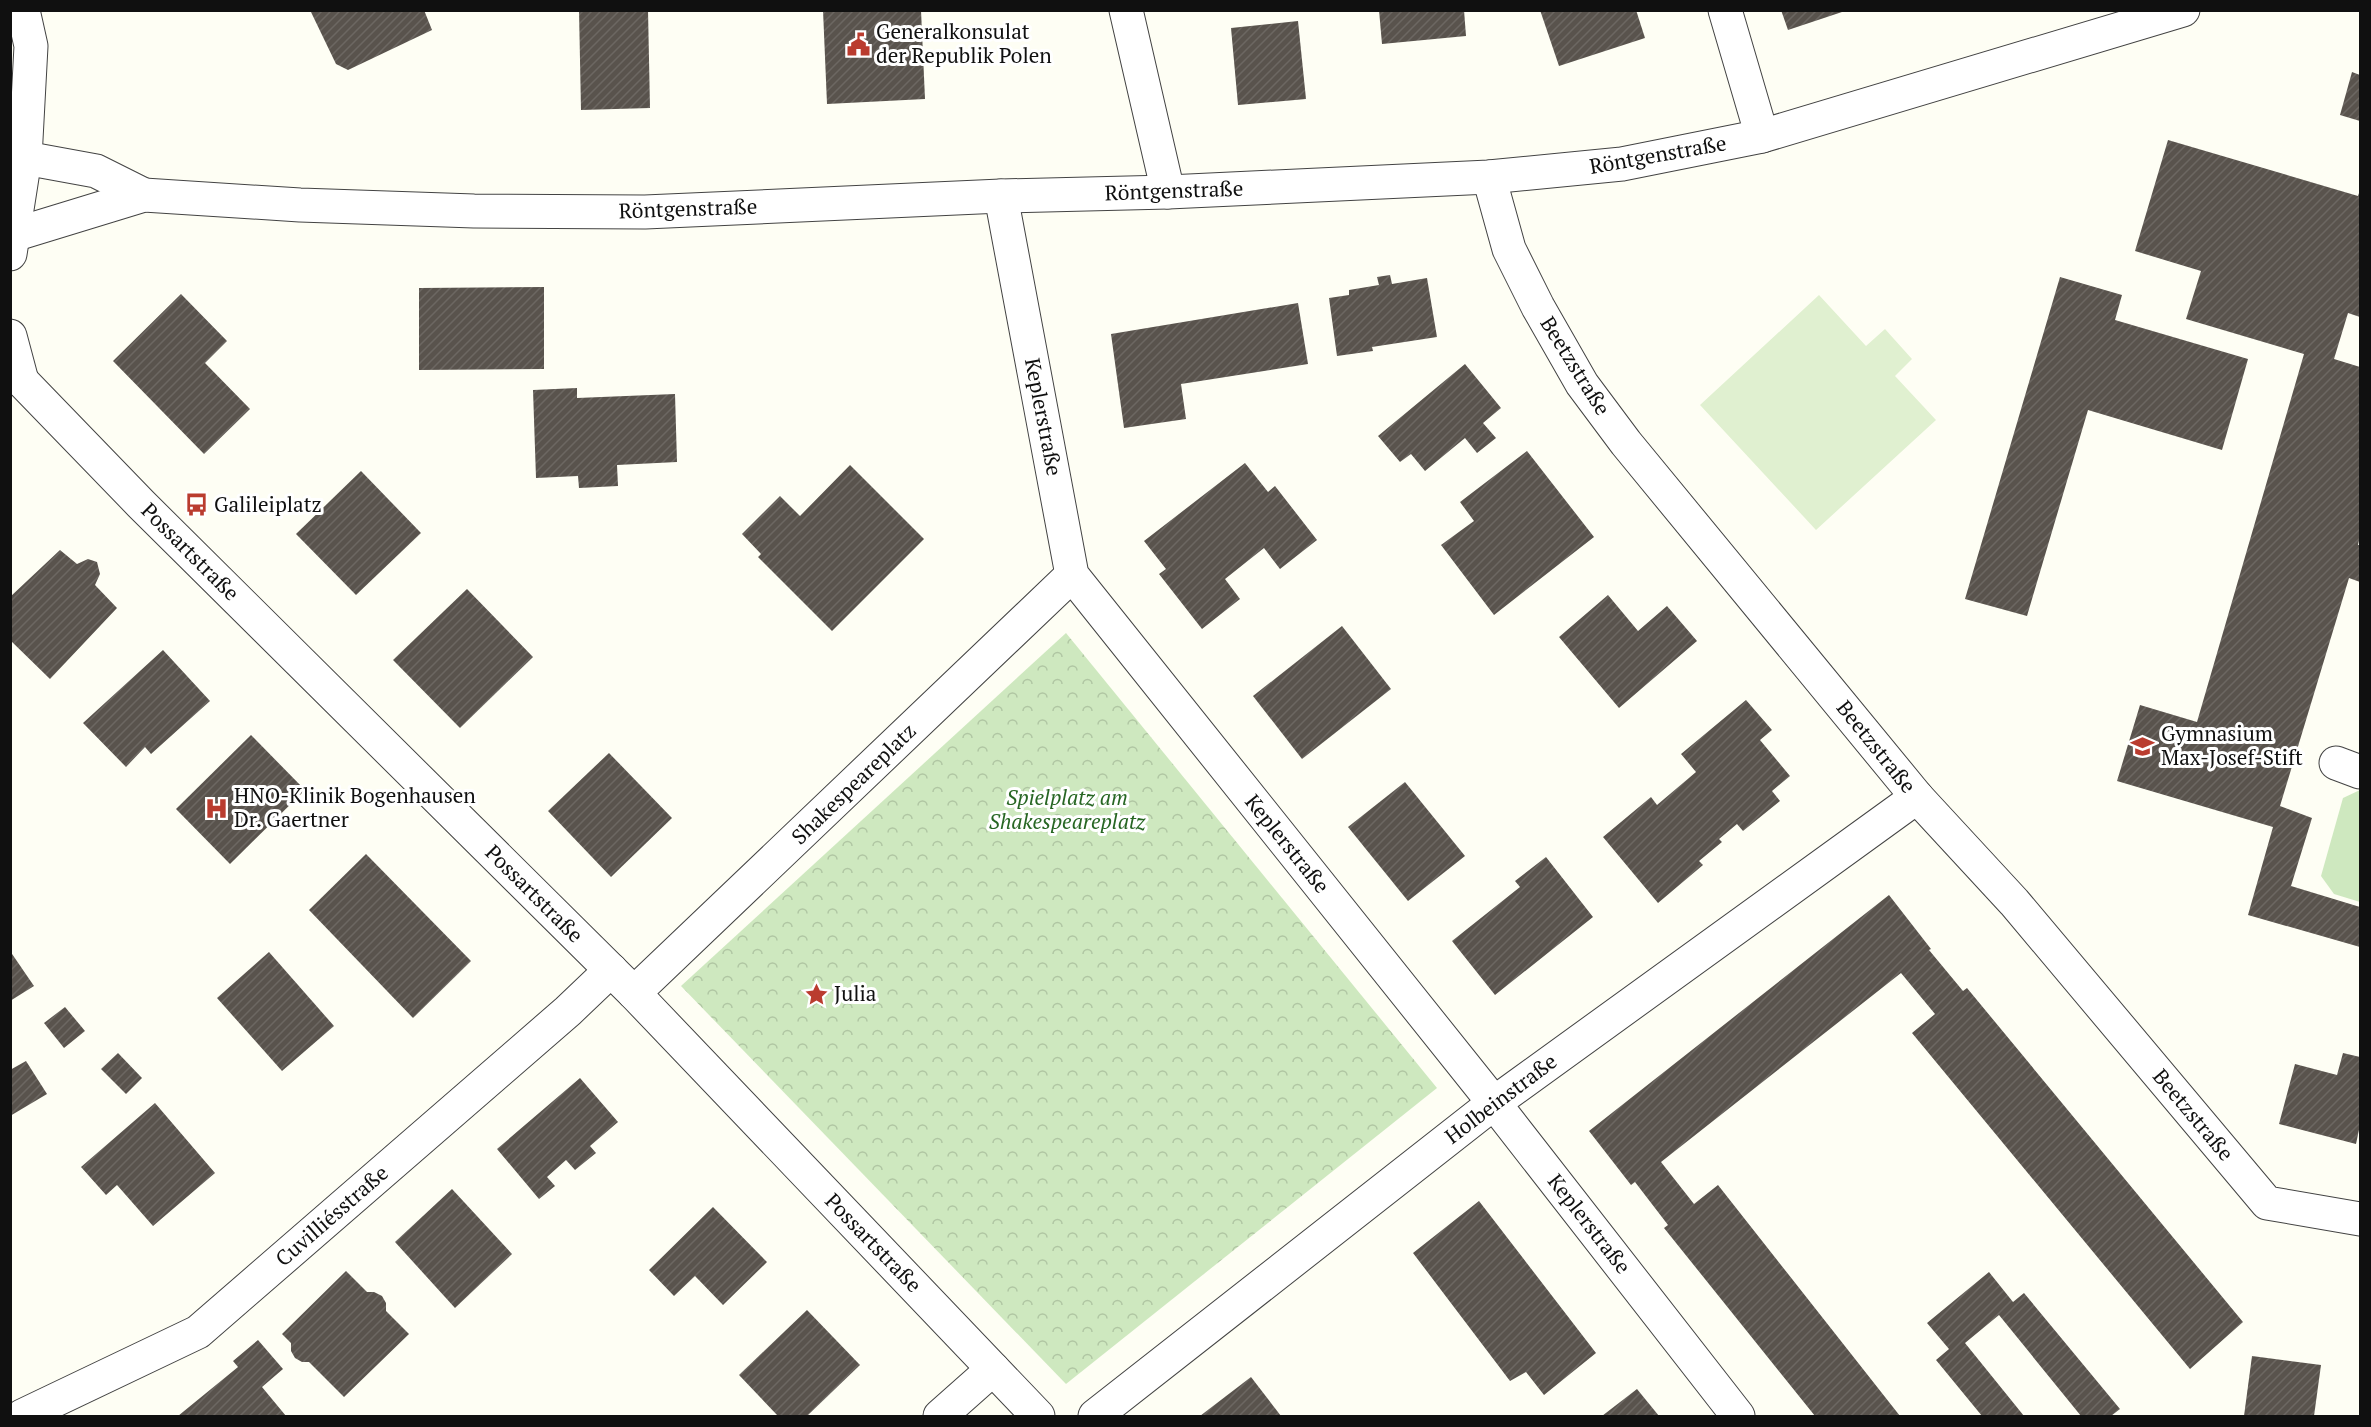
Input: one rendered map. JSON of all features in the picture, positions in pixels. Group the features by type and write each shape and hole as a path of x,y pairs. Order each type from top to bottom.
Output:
{"street":[{"path":"11,242 17,158 31,46 23,10"},
{"path":"1126,10 1168,192"},
{"path":"1725,10 1762,136"},
{"name":"Röntgenstraße","path":"17,158 96,171 144,195 312,206 474,211 634,212 1002,196 1168,192 1489,177 1622,164 1762,136 2183,10"},
{"name":"Beetzstraße","path":"1489,177 1509,249 1582,384 1626,443 1917,796 2014,902 2267,1203 2361,1219"},
{"name":"Röntgenstraße","path":"11,242 144,195"},
{"name":"Keplerstraße","path":"1002,196 1072,575 1494,1103 1738,1416"},
{"path":"10,336 16,376"},
{"name":"Possartstraße","path":"16,376 141,504 634,993 1038,1416"},
{"name":"Shakespeareplatz","path":"634,993 1072,575"},
{"name":"Holbeinstraße","path":"1095,1416 1494,1103 1917,796"},
{"name":"Cuvilliésstraße","path":"22,1416 198,1332 568,1011 610,970"},
{"path":"940,1416 993,1369"}],"green space":[{"path":"1819,295 1866,346 1885,329 1912,359 1895,376 1936,420 1816,530 1700,405"},
{"name":"Spielplatz am Shakespeareplatz","path":"1066,633 1437,1088 1066,1384 681,986"},
{"path":"2360,790 2360,902 2334,894 2321,876 2343,798"}],"building":[{"path":"310,10 424,10 432,30 348,70 336,64"},
{"path":"579,10 648,10 650,108 581,110"},
{"path":"823,10 921,10 925,99 827,104"},
{"path":"1379,10 1464,10 1466,36 1382,44"},
{"path":"1540,10 1636,10 1645,38 1559,66"},
{"path":"1781,10 1845,10 1845,11 1788,30"},
{"path":"1298,21 1306,99 1238,105 1231,28"},
{"path":"2352,72 2360,75 2360,121 2340,115"},
{"path":"2168,140 2358,196 2360,190 2360,317 2348,313 2334,359 2360,367 2360,536 2358,545 2360,545 2360,582 2349,578 2280,806 2312,818 2291,886 2360,907 2360,947 2248,915 2273,827 2117,781 2140,705 2197,722 2304,354 2186,319 2201,271 2135,251"},
{"path":"1390,275 1392,284 1427,278 1437,337 1372,347 1373,351 1337,356 1329,298 1349,295 1349,290 1379,285 1377,277"},
{"path":"2060,277 2122,295 2115,320 2248,359 2222,450 2088,410 2027,616 1965,599"},
{"path":"544,287 544,369 419,370 419,288"},
{"path":"181,294 227,341 205,363 250,409 204,454 113,361"},
{"path":"1298,303 1308,364 1181,384 1186,419 1124,428 1111,334"},
{"path":"1465,364 1501,408 1483,423 1496,438 1477,453 1465,438 1425,471 1411,454 1400,462 1378,436"},
{"path":"577,388 577,398 675,394 677,462 617,465 618,486 579,488 578,476 536,478 533,390"},
{"path":"1527,451 1594,537 1494,615 1441,545 1474,521 1460,502"},
{"path":"1245,463 1268,492 1275,486 1317,540 1280,569 1264,548 1225,579 1240,599 1202,629 1159,574 1166,569 1144,541"},
{"path":"850,465 924,539 832,631 758,557 761,554 742,534 780,496 800,516"},
{"path":"361,471 421,533 356,595 296,534"},
{"path":"60,550 77,564 88,559 97,562 100,574 95,585 117,608 50,679 10,640 10,597"},
{"path":"467,589 533,657 460,728 393,660"},
{"path":"1608,595 1638,631 1667,606 1697,641 1619,708 1559,637"},
{"path":"1342,626 1391,689 1302,759 1253,696"},
{"path":"163,650 210,701 151,754 145,747 126,767 83,723"},
{"path":"1746,700 1772,730 1760,740 1790,776 1772,791 1780,801 1743,831 1737,824 1719,839 1722,842 1699,861 1703,865 1658,903 1603,837 1651,797 1657,805 1696,772 1681,754"},
{"path":"251,735 305,790 230,864 176,809"},
{"path":"609,753 672,818 611,877 548,811"},
{"path":"1405,782 1465,856 1408,901 1348,827"},
{"path":"366,854 471,961 413,1018 309,910"},
{"path":"1546,857 1593,917 1495,995 1452,941 1520,887 1515,881"},
{"path":"1889,895 1931,949 1929,950 1963,991 1967,988 2243,1322 2190,1369 1912,1033 1935,1014 1901,973 1661,1162 1694,1204 1718,1185 1900,1416 1815,1416 1664,1228 1668,1225 1635,1182 1631,1185 1589,1131"},
{"path":"10,951 34,986 10,1001"},
{"path":"269,952 334,1026 282,1071 217,998"},
{"path":"65,1007 85,1031 64,1048 44,1023"},
{"path":"118,1053 142,1078 126,1094 101,1069"},
{"path":"2343,1053 2360,1057 2360,1125 2356,1144 2279,1124 2295,1064 2337,1075"},
{"path":"26,1061 47,1094 10,1116 10,1070"},
{"path":"580,1078 618,1122 590,1146 596,1153 575,1170 566,1160 547,1177 555,1186 539,1199 497,1149"},
{"path":"155,1103 215,1173 153,1226 117,1185 106,1195 81,1167"},
{"path":"452,1189 512,1254 455,1308 395,1242"},
{"path":"1479,1201 1596,1353 1544,1395 1526,1372 1510,1381 1413,1253"},
{"path":"713,1207 767,1262 723,1305 695,1276 674,1296 649,1270"},
{"path":"346,1271 367,1292 374,1292 382,1296 386,1303 386,1311 409,1334 344,1397 309,1362 302,1362 295,1358 291,1351 291,1343 282,1334"},
{"path":"1989,1272 2013,1302 2024,1293 2120,1409 2111,1416 2081,1416 1999,1315 1965,1343 2024,1416 1982,1416 1936,1360 1949,1349 1927,1323"},
{"path":"807,1310 860,1365 807,1416 778,1416 739,1375"},
{"path":"258,1340 283,1369 262,1387 286,1416 178,1416 238,1367 233,1361"},
{"path":"2252,1356 2321,1365 2314,1416 2244,1416"},
{"path":"1251,1377 1281,1416 1200,1416"},
{"path":"1637,1389 1659,1416 1602,1416"}],"place":[{"name":"Generalkonsulat der Republik Polen","path":"858,44"},
{"name":"Galileiplatz","path":"196,505"},
{"name":"Gymnasium Max-Josef-Stift","path":"2143,746"},
{"name":"HNO-Klinik Bogenhausen Dr. Gaertner","path":"216,808"},
{"name":"Julia","path":"816,994"}]}
